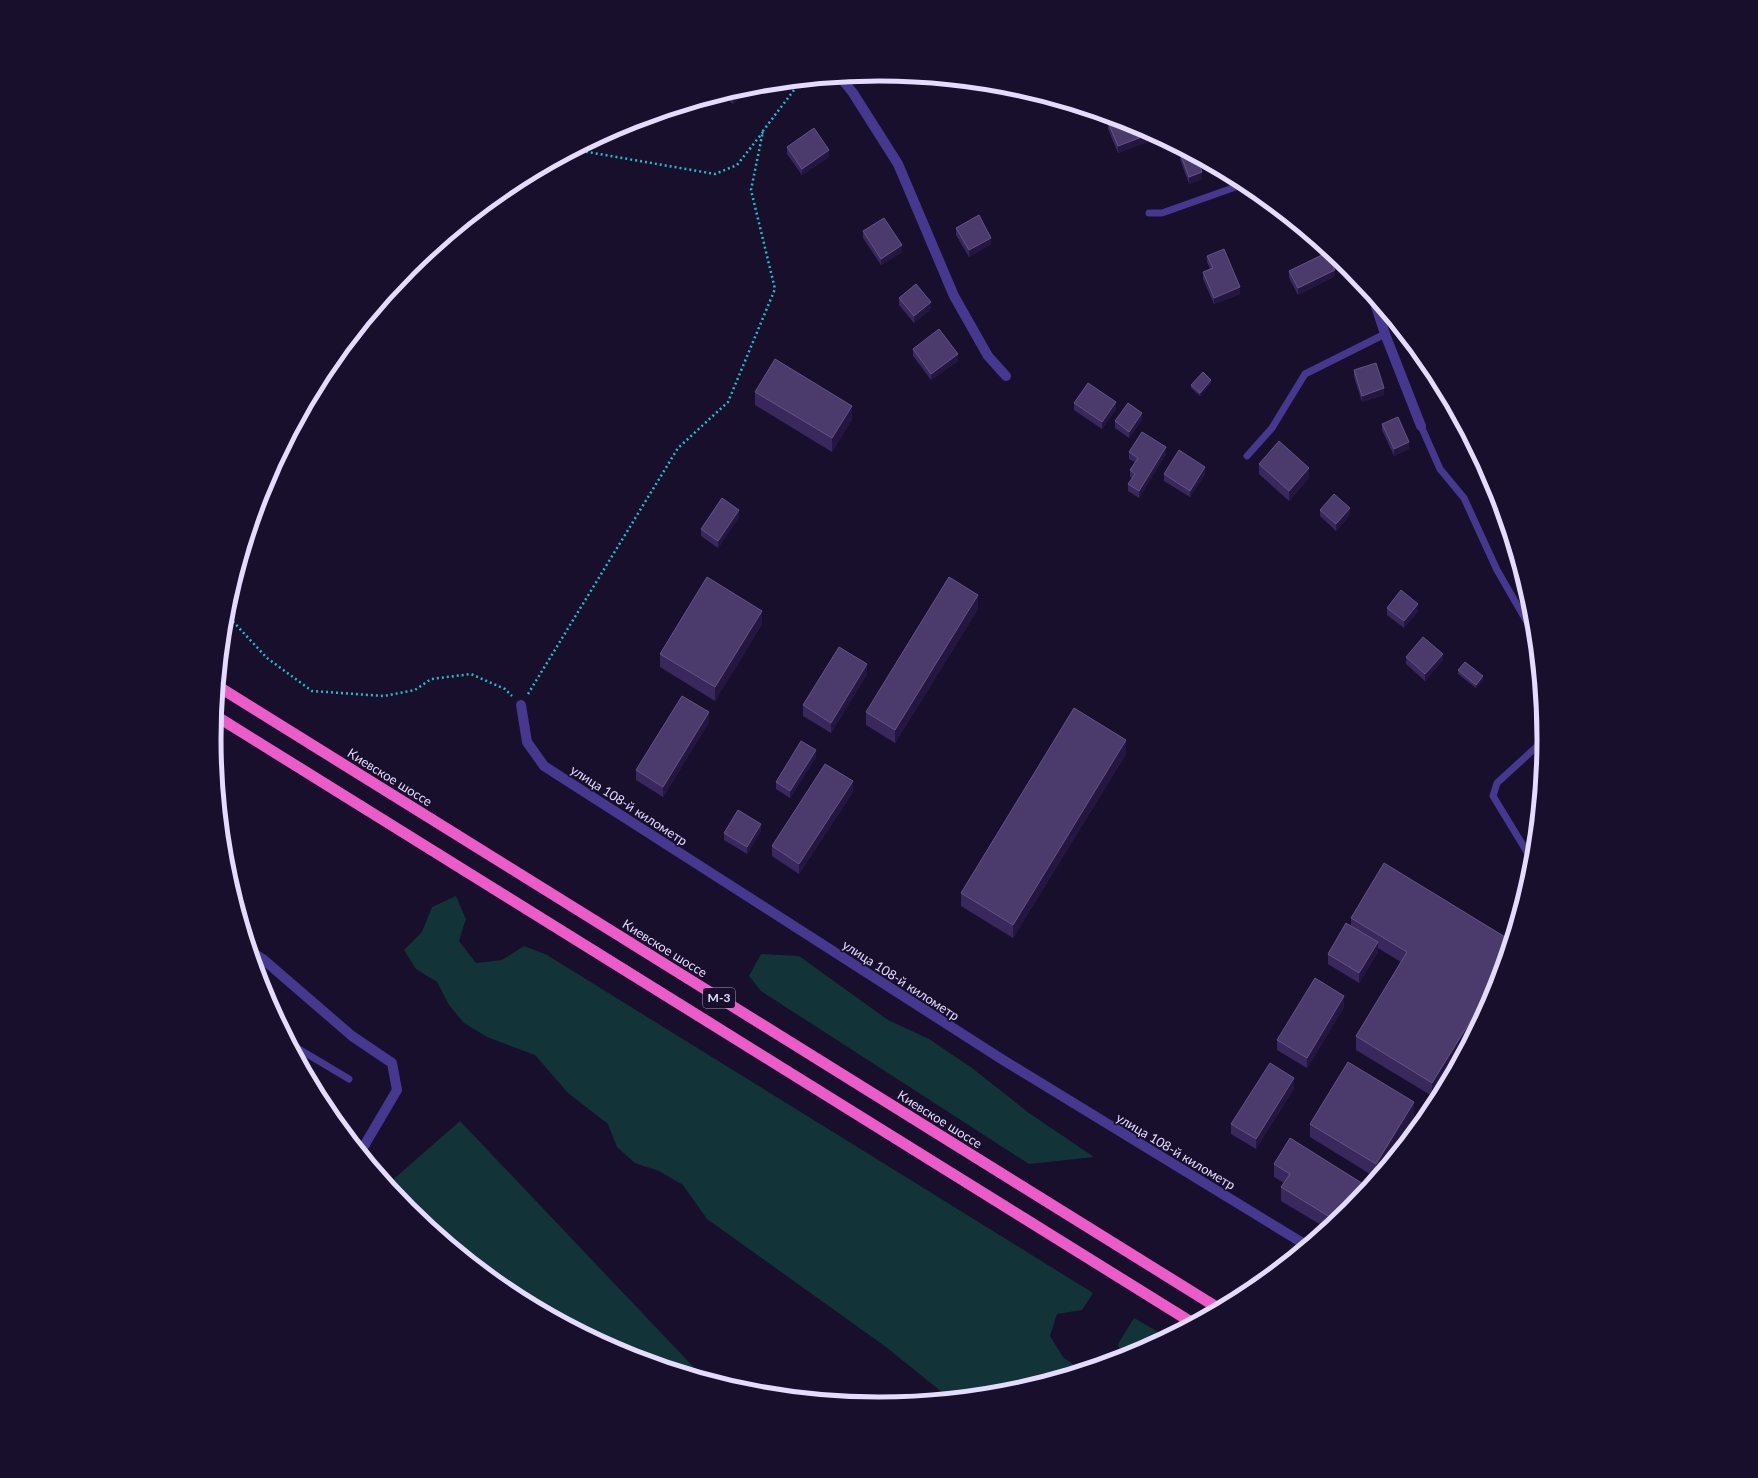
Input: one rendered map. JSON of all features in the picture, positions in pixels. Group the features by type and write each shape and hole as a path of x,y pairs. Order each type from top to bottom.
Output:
{"highway":[{"name":"Киевское шоссе","path":"223,689 1214,1305"},
{"name":"М-3","path":"221,719 1187,1320"}],"street":[{"path":"844,82 853,93 898,164 954,296 988,356 1006,376"},
{"path":"1377,308 1385,334 1421,426"},
{"name":"улица 108-й километр","path":"521,705 526,742 544,766 1003,1060 1302,1243"},
{"path":"258,956 352,1036 392,1063 397,1090 363,1147"}],"lane":[{"path":"1149,213 1162,213 1236,187"},
{"path":"1247,456 1272,428 1305,374 1385,334"},
{"path":"1421,426 1440,469 1464,498 1496,570 1525,620"},
{"path":"1527,851 1493,796 1497,783 1537,747"},
{"path":"299,1049 349,1079"}],"path":[{"path":"584,151 715,174 737,165 797,87"},
{"path":"232,621 267,658 312,691 384,696 415,690 431,679 471,674 505,689 521,705 678,448 728,402 774,289 751,190 763,131"}],"green space":[{"path":"456,896 466,919 459,941 476,963 502,960 524,946 547,955 1093,1293 1082,1310 1057,1314 1050,1336 1063,1357 1076,1367 1049,1375 1007,1384 944,1393 886,1347 707,1219 683,1185 659,1171 635,1163 617,1147 608,1124 568,1093 535,1055 487,1037 464,1023 449,1005 437,982 416,969 404,950 422,932 432,907"},
{"path":"761,954 799,956 888,1020 929,1039 972,1068 1029,1113 1094,1157 1029,1164 761,991 749,976"},
{"path":"460,1121 698,1372 627,1347 588,1329 550,1309 513,1286 478,1261 445,1234 392,1181"},
{"path":"1134,1318 1160,1333 1120,1351 1118,1344"}],"building":[{"path":"1108,122 1143,137 1118,146"},
{"path":"814,128 829,150 802,169 787,147"},
{"path":"1181,155 1199,164 1202,172 1189,177"},
{"path":"979,215 991,238 969,250 956,228"},
{"path":"884,218 902,245 881,259 863,231"},
{"path":"1224,249 1240,287 1214,298 1203,272 1213,268 1207,256"},
{"path":"1324,254 1330,260 1335,270 1298,288 1289,271"},
{"path":"916,284 931,302 914,316 899,298"},
{"path":"939,329 958,354 931,374 913,349"},
{"path":"775,359 852,406 832,438 755,392"},
{"path":"1376,363 1384,388 1362,396 1354,370"},
{"path":"1203,372 1211,380 1200,393 1191,385"},
{"path":"1088,383 1116,402 1102,422 1074,403"},
{"path":"1128,403 1142,413 1129,432 1115,421"},
{"path":"1398,417 1409,442 1394,449 1382,424"},
{"path":"1142,432 1166,447 1139,491 1128,484 1135,474 1130,470 1138,458 1129,452"},
{"path":"1279,441 1309,468 1289,491 1259,464"},
{"path":"1179,450 1205,467 1190,491 1164,474"},
{"path":"1334,494 1350,508 1336,524 1320,510"},
{"path":"722,498 739,510 718,541 701,529"},
{"path":"707,577 762,611 715,687 660,654"},
{"path":"949,577 978,595 895,730 866,712"},
{"path":"1401,590 1418,604 1404,621 1387,608"},
{"path":"1423,637 1443,654 1425,674 1406,657"},
{"path":"839,647 867,664 831,723 803,705"},
{"path":"1465,662 1483,676 1476,685 1458,670"},
{"path":"682,696 709,712 663,787 636,770"},
{"path":"1074,708 1126,740 1013,925 961,893"},
{"path":"801,741 816,750 790,791 776,782"},
{"path":"825,764 853,781 799,864 772,846"},
{"path":"738,810 761,824 747,847 724,833"},
{"path":"1384,863 1506,938 1481,1003 1432,1083 1356,1036 1407,952 1351,918"},
{"path":"1346,923 1378,942 1359,973 1328,954"},
{"path":"1315,978 1344,996 1307,1058 1277,1040"},
{"path":"1348,1062 1414,1102 1376,1164 1310,1124"},
{"path":"1270,1063 1294,1078 1256,1139 1231,1124"},
{"path":"1290,1138 1363,1184 1330,1217 1281,1187 1290,1174 1274,1164"}]}
